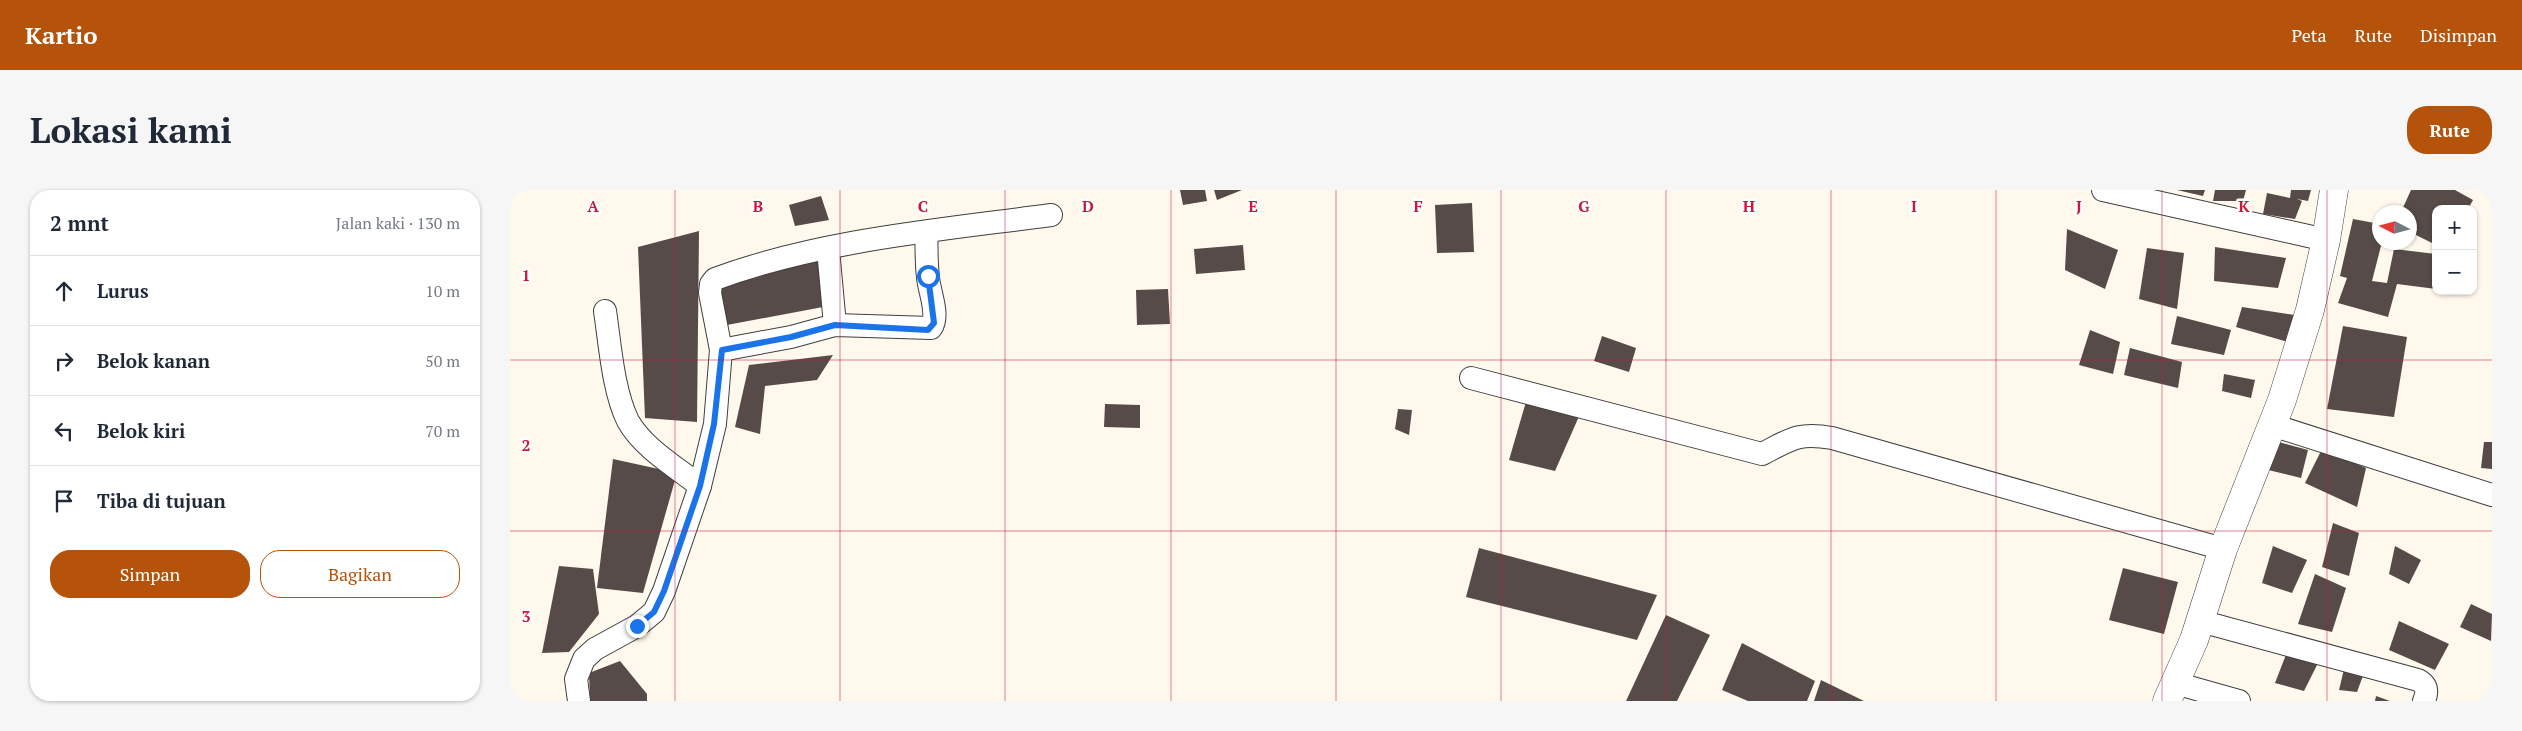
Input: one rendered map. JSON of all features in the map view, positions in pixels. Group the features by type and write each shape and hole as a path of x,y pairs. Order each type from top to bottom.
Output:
{"street":[{"path":"2102,190 2326,240"},
{"path":"2239,701 2171,692 2200,621 2223,549 2282,400 2310,310 2326,240 2334,190"},
{"path":"579,701 576,679 584,659 595,650 637,626 654,612 664,591 700,486 714,424 722,350 710,293 711,284 715,279 756,264 883,238 1050,215"},
{"path":"722,350 791,337 835,325 931,328 934,323 934,313 928,276 926,232"},
{"path":"828,249 835,325"},
{"path":"605,311 618,388 628,420 640,436 700,486"},
{"path":"1471,378 1762,454 1793,438 1810,434 1832,438 2223,549"},
{"path":"2272,425 2492,495"},
{"path":"2200,621 2418,680 2426,688 2424,701"}],"building":[{"path":"1180,190 1205,190 1207,201 1183,205"},
{"path":"1214,190 1242,190 1217,200"},
{"path":"2177,190 2205,190 2203,196"},
{"path":"2215,190 2246,190 2243,201 2213,201"},
{"path":"2291,190 2311,190 2308,201 2297,199 2302,201 2295,219 2263,214 2267,193 2290,198"},
{"path":"2411,190 2455,190 2473,200 2470,205 2432,205 2432,243 2417,236 2417,205 2404,205"},
{"path":"821,196 829,220 795,226 789,205"},
{"path":"1472,203 1474,252 1437,253 1435,205"},
{"path":"2353,219 2372,223 2372,250 2380,250 2372,281 2387,283 2394,250 2432,254 2432,288 2397,284 2388,317 2338,303 2347,278 2340,276"},
{"path":"2067,229 2118,250 2105,289 2065,270"},
{"path":"699,231 697,422 645,418 638,247"},
{"path":"1243,245 1245,270 1196,274 1194,249"},
{"path":"2215,247 2286,258 2278,288 2214,281"},
{"path":"2147,248 2184,253 2177,309 2139,299"},
{"path":"820,259 823,307 727,325 720,288"},
{"path":"1168,289 1170,324 1137,325 1136,290"},
{"path":"2242,307 2295,315 2288,342 2236,327"},
{"path":"2177,316 2231,330 2224,355 2171,344"},
{"path":"2343,326 2407,337 2394,417 2327,409"},
{"path":"2090,330 2120,342 2113,374 2079,365"},
{"path":"1602,336 1636,348 1629,372 1594,361"},
{"path":"2130,348 2182,362 2178,388 2124,375"},
{"path":"833,355 817,380 765,386 760,434 735,427 749,365"},
{"path":"2224,374 2255,380 2251,398 2222,391"},
{"path":"1528,395 1580,414 1555,471 1509,460"},
{"path":"1105,404 1140,405 1140,428 1104,427"},
{"path":"1398,409 1412,410 1409,435 1395,429"},
{"path":"2271,440 2308,450 2301,478 2264,469"},
{"path":"2484,442 2492,442 2492,469 2481,468"},
{"path":"2322,449 2366,468 2357,507 2305,483"},
{"path":"613,459 677,473 643,593 597,588"},
{"path":"2333,523 2359,533 2349,576 2322,567"},
{"path":"2273,546 2307,560 2292,593 2262,583"},
{"path":"2395,546 2421,560 2409,584 2389,574"},
{"path":"1479,548 1657,595 1637,640 1466,597"},
{"path":"559,566 593,569 599,614 569,652 542,653"},
{"path":"2123,568 2178,582 2164,634 2109,620"},
{"path":"2315,574 2346,588 2332,632 2298,624"},
{"path":"2471,604 2492,614 2491,641 2460,627"},
{"path":"1666,615 1710,635 1677,701 1626,701"},
{"path":"2399,621 2449,644 2435,670 2389,650"},
{"path":"1742,643 1815,681 1807,701 1748,701 1722,690"},
{"path":"2287,652 2319,661 2304,691 2275,683"},
{"path":"620,661 647,694 647,701 590,701 589,673"},
{"path":"2344,669 2364,673 2357,692 2339,690"},
{"path":"1821,680 1864,701 1814,701"},
{"path":"2376,696 2390,701 2375,701"}],"route":[{"path":"637,626 654,612 664,591 700,486 714,424 722,350 791,337 835,325 928,330 933,326 934,313 928,276"}]}
